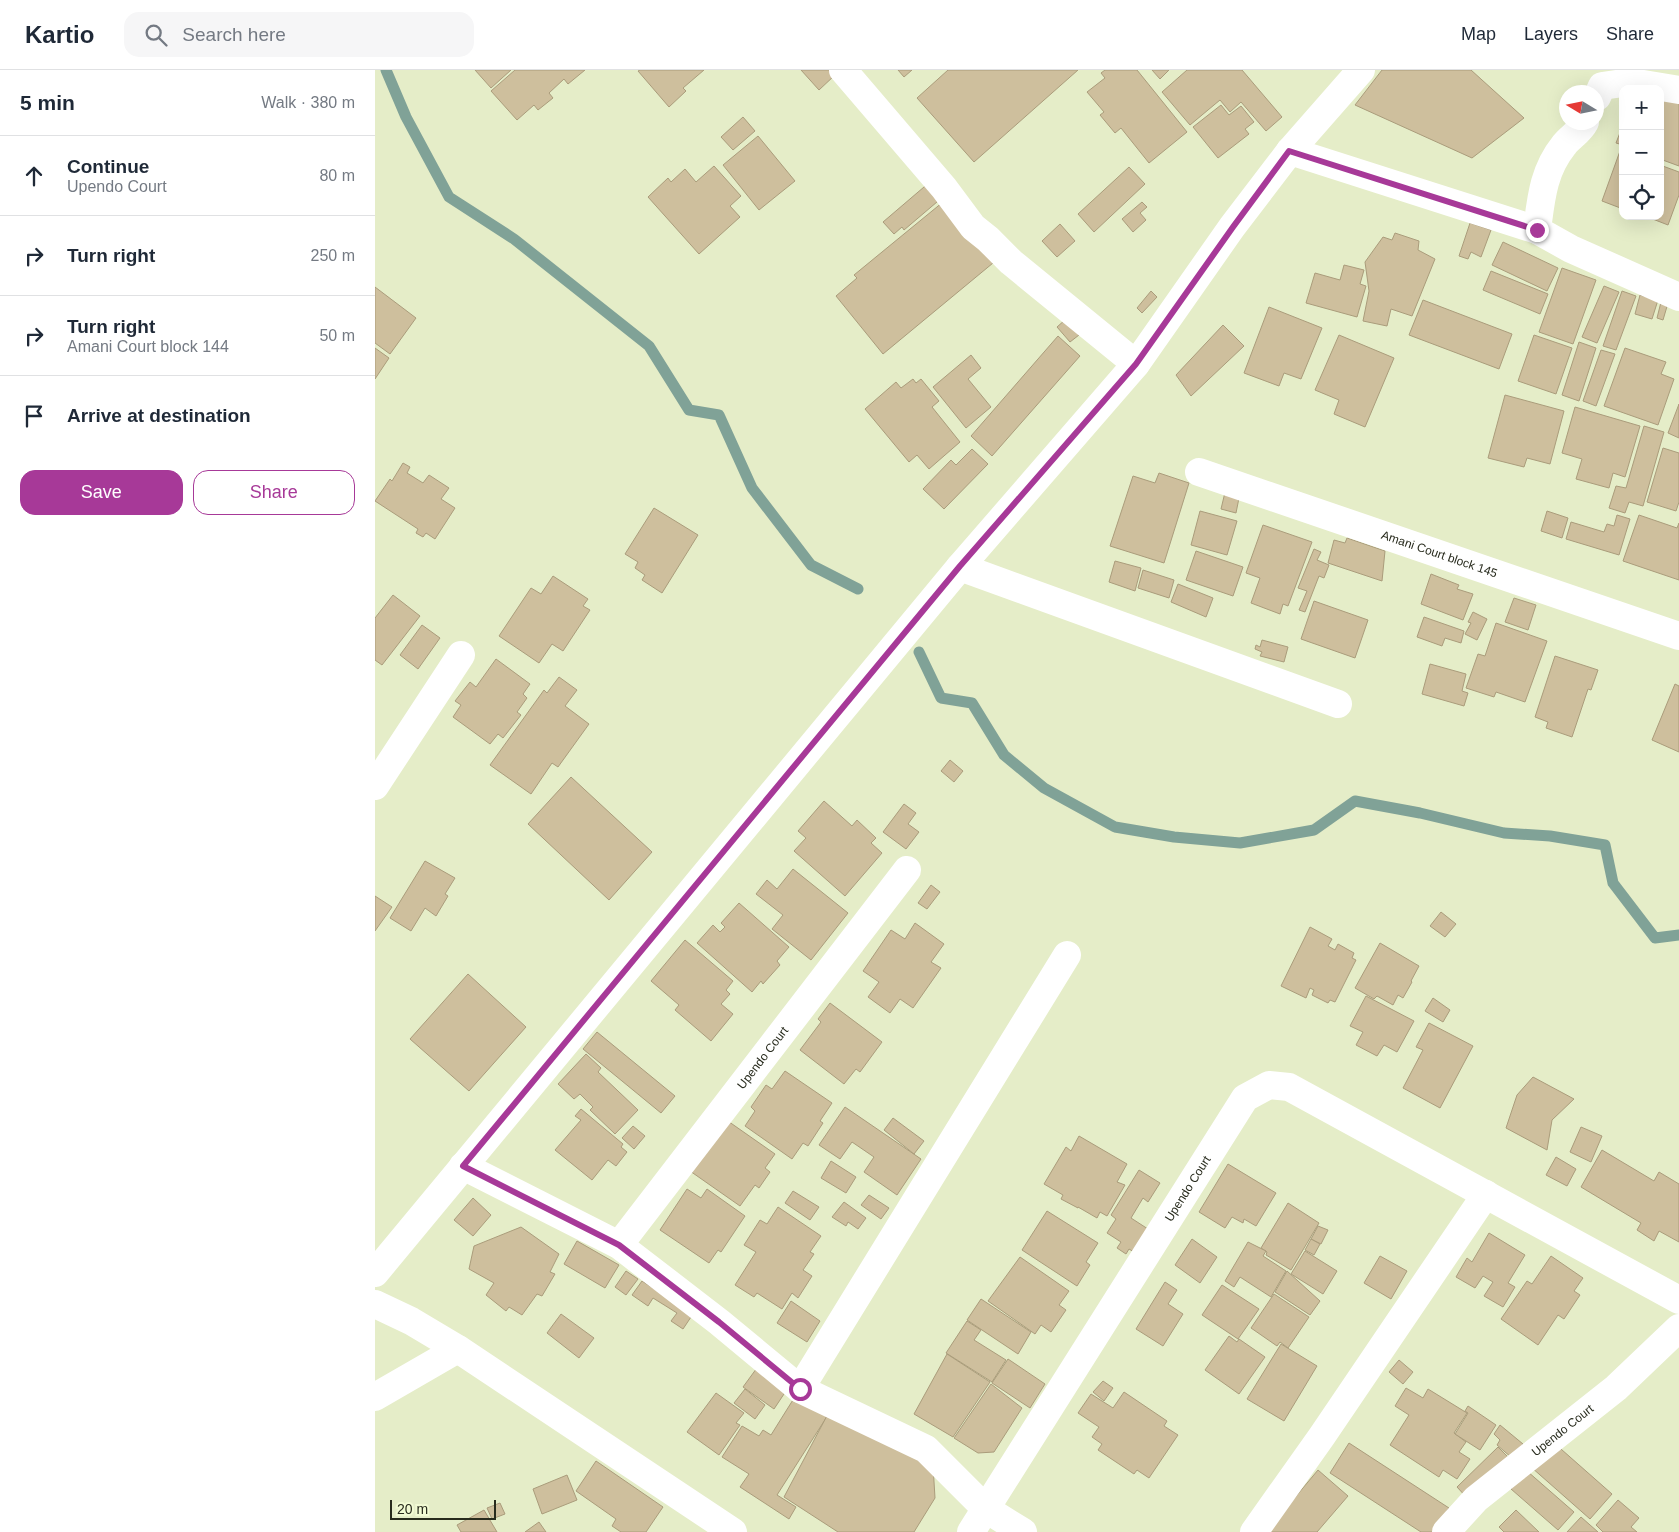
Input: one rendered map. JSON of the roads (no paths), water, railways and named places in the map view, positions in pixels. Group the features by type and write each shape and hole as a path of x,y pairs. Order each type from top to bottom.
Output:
{"street":[{"path":"843,70 945,188 973,228 988,239 1011,262 1136,364"},
{"path":"375,1273 960,566 1136,364 1289,151 1361,70"},
{"path":"1604,86 1631,82 1679,90"},
{"path":"1537,230 1541,200 1550,164 1565,144 1580,130"},
{"path":"1289,151 1537,230 1571,249 1679,297"},
{"name":"Amani Court block 145","path":"1199,472 1679,636"},
{"path":"960,566 1338,704"},
{"path":"375,786 461,655"},
{"name":"Upendo Court","path":"619,1245 907,870"},
{"path":"800,1389 1067,955"},
{"name":"Upendo Court","path":"971,1532 1245,1098 1269,1085 1289,1086 1679,1300"},
{"path":"463,1166 619,1245 719,1322 800,1389 926,1449 986,1509 1023,1532"},
{"path":"1254,1532 1322,1436 1485,1194"},
{"path":"375,1304 411,1321 458,1350 733,1532"},
{"name":"Upendo Court","path":"1446,1532 1476,1499 1616,1388 1679,1328"},
{"path":"375,1397 458,1350"}],"waterway":[{"path":"386,70 406,117 449,197 514,239 649,346 689,410 719,415 752,488 811,565 858,589"},
{"path":"919,652 941,698 972,703 1004,755 1044,788 1115,827 1174,837 1240,843 1314,830 1355,801 1420,813 1504,833 1550,836 1605,845 1613,883 1655,938 1679,935"}]}
